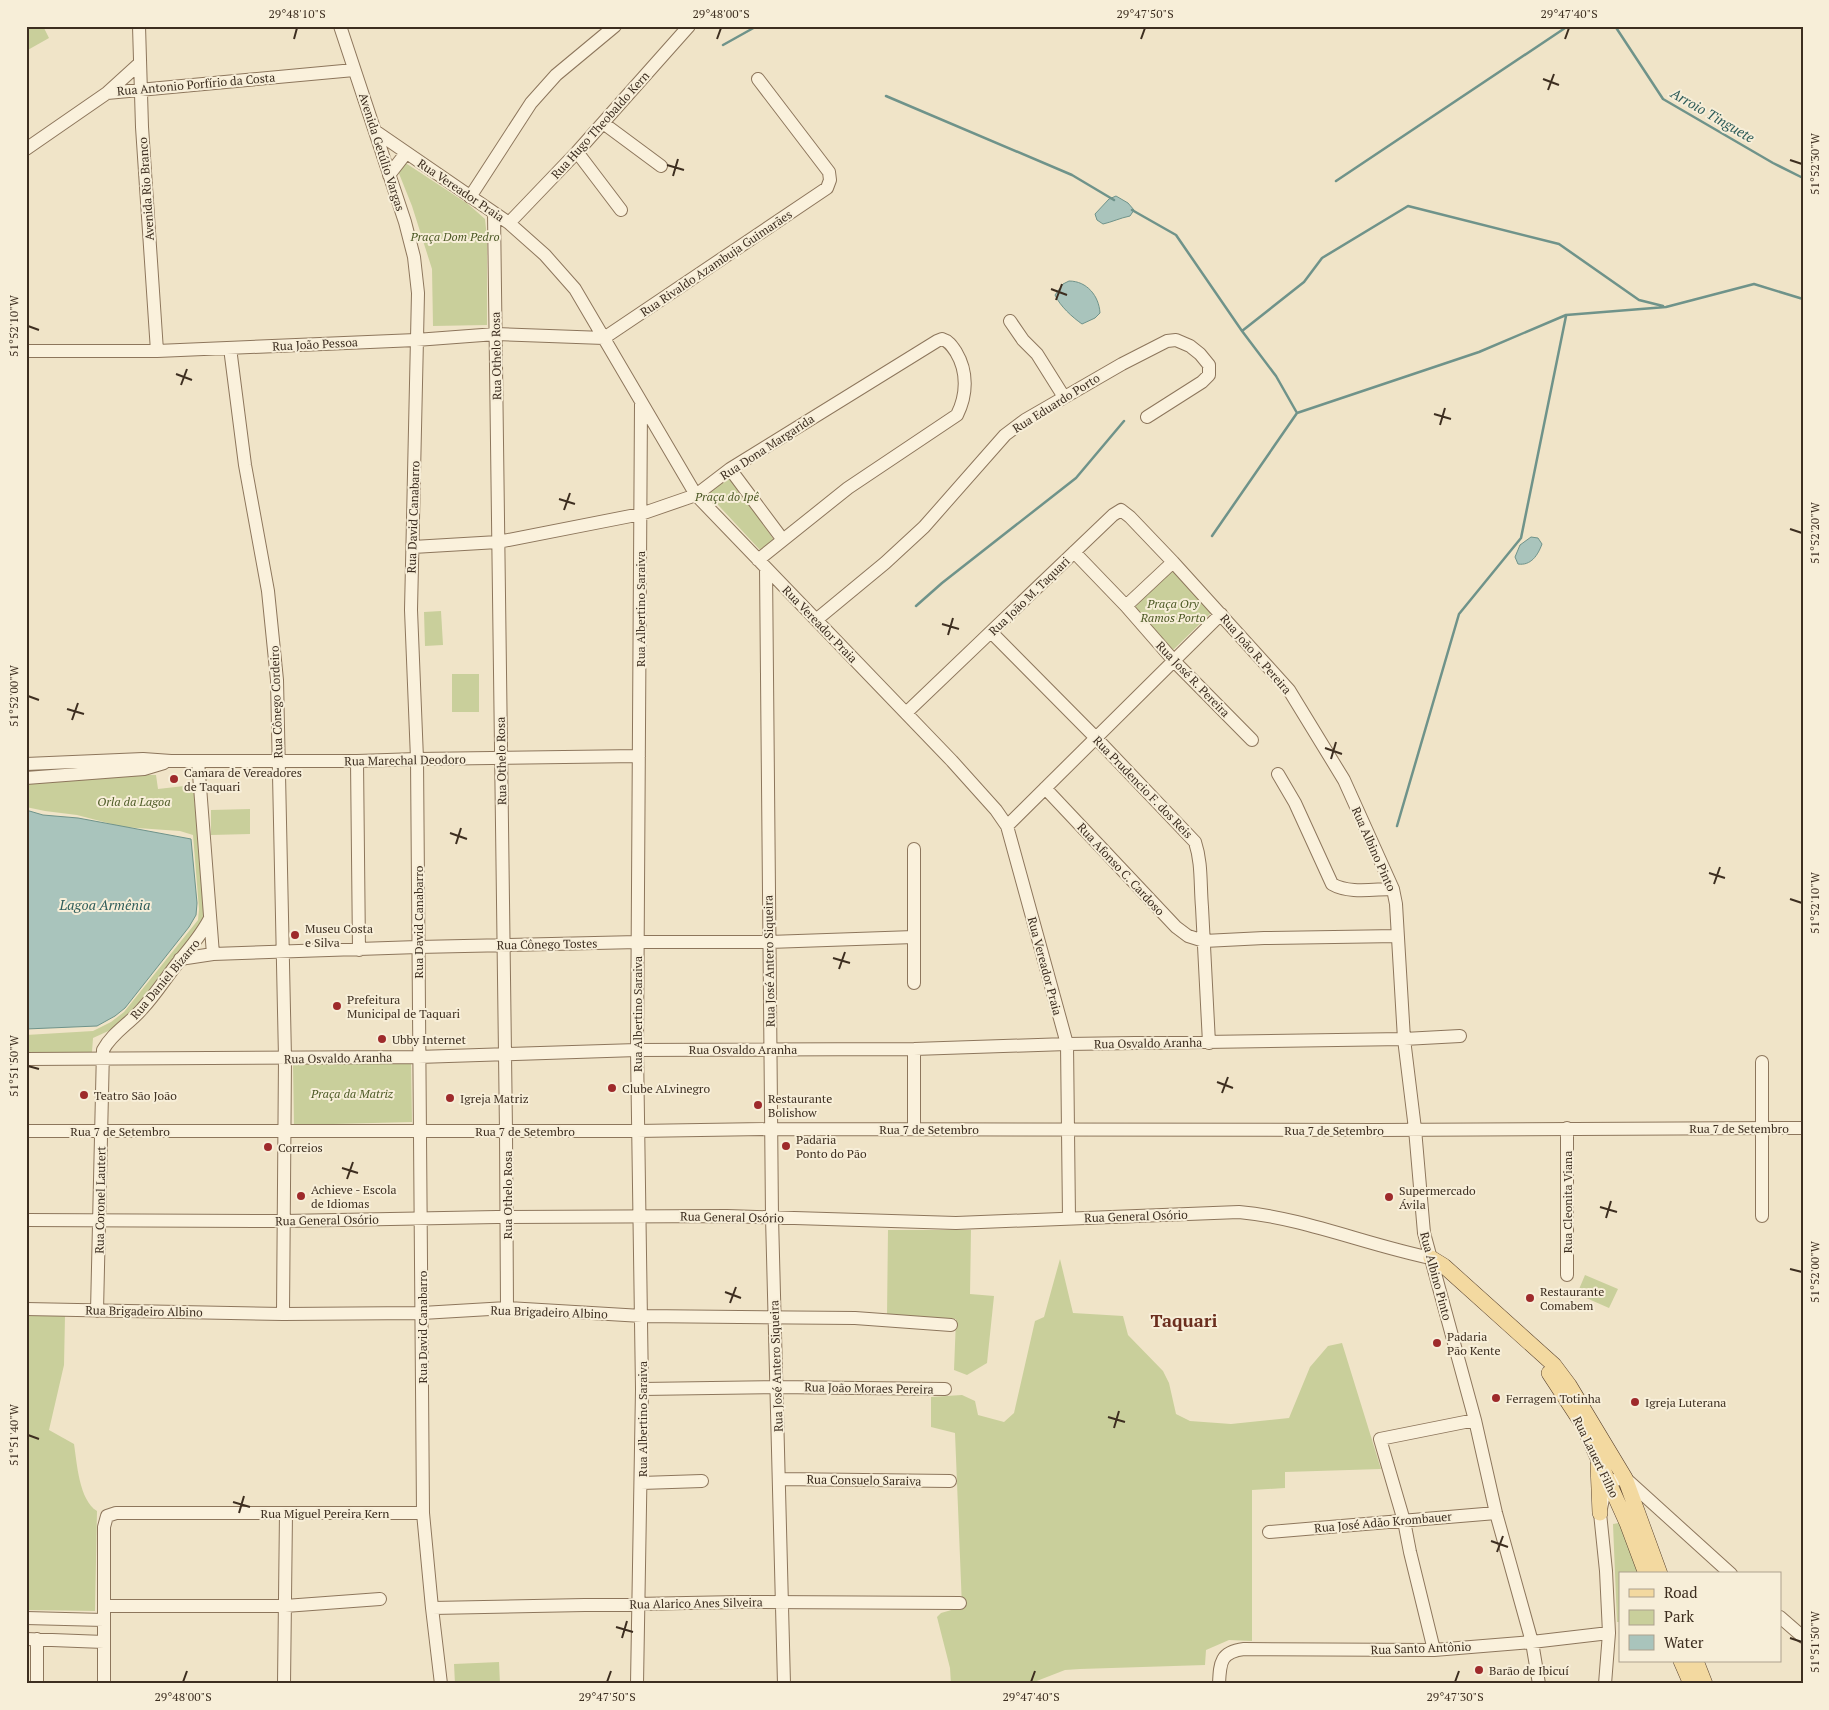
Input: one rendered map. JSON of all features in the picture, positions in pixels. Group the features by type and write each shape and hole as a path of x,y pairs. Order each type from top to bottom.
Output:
{"main road":[{"name":"Rua Lauert Filho","path":"1431,1258 1444,1266 1533,1346 1583,1425 1603,1453 1625,1478 1634,1502 1646,1555 1646,1572"},
{"name":"Rua Lauert Filho","path":"1603,1453 1610,1486 1626,1520 1646,1555 1659,1572"},
{"path":"1603,1453 1602,1518 1615,1517 1626,1520"},
{"path":"1681,1662 1691,1684"},
{"path":"1696,1662 1705,1684"}],"street":[{"name":"Avenida Rio Branco","path":"139,26 142,127 157,351"},
{"path":"470,197 531,104 556,75 615,26"},
{"name":"Rua Hugo Theobaldo Kern","path":"509,223 577,152 690,26"},
{"name":"Avenida Getúlio Vargas","path":"344,27 354,70 405,222 414,257 418,293 416,340"},
{"path":"107,93 140,63"},
{"name":"Rua Antonio Porfírio da Costa","path":"26,149 107,93 354,70"},
{"name":"Rua Rivaldo Azambuja Guimarães","path":"604,338 828,188 829,172 758,79"},
{"path":"603,123 661,166"},
{"name":"Rua Vereador Praia","path":"375,131 509,223 544,255 575,289 696,495 906,713 996,810 1007,826 1067,1044 1069,1218"},
{"path":"577,152 620,210"},
{"path":"389,176 406,153"},
{"name":"Rua Othelo Rosa","path":"494,213 507,1308"},
{"path":"1010,321 1022,340 1037,354 1064,397"},
{"name":"Rua João Pessoa","path":"26,352 157,351 416,340 496,334 604,338"},
{"name":"Rua Dona Margarida","path":"413,547 498,542 641,514 696,495 730,469 936,340 942,339 952,345 962,361 964,374 965,391 962,405 957,415 848,488 783,540"},
{"name":"Rua David Canabarro","path":"416,340 411,610 417,759 423,1513 441,1684"},
{"name":"Rua Eduardo Porto","path":"816,620 885,563 924,527 1005,435 1025,420 1064,397 1167,341 1176,340 1183,342 1200,354 1208,365 1209,376 1147,417"},
{"name":"Rua Cônego Cordeiro","path":"230,348 245,465 268,591 277,680 286,1058 283,1314"},
{"name":"Rua Albertino Saraiva","path":"637,1684 642,1483 642,1316 637,1132 637,1050 642,404"},
{"path":"730,469 783,540 762,564"},
{"name":"Rua João M. Taquari","path":"906,713 1118,511 1123,511 1130,516 1152,541"},
{"name":"Rua João R. Pereira","path":"1152,541 1289,690 1344,780"},
{"name":"Rua José R. Pereira","path":"1074,552 1126,606 1174,661 1252,740"},
{"path":"1126,606 1173,562"},
{"name":"Rua José Antero Siqueira","path":"762,564 772,1217 784,1684"},
{"path":"1007,826 1221,614"},
{"name":"Rua Prudencio F. dos Reis","path":"991,632 1195,842 1200,855 1202,880 1209,1043"},
{"name":"Rua Marechal Deodoro","path":"26,778 143,759 171,761 357,761 639,756"},
{"name":"Rua Daniel Bizarro","path":"198,761 213,954"},
{"path":"357,761 359,950"},
{"name":"Rua Marechal Deodoro","path":"26,764 88,767"},
{"path":"1278,774 1295,803 1332,884 1341,889 1352,890 1393,889"},
{"name":"Rua Albino Pinto","path":"1344,780 1393,889 1396,904 1404,1039 1415,1129 1424,1233 1475,1420 1496,1513 1532,1642 1539,1684"},
{"name":"Rua Afonso C. Cardoso","path":"1045,788 1176,927 1188,936 1204,941"},
{"path":"914,849 914,983"},
{"name":"Rua Daniel Bizarro","path":"103,1060 103,1050 109,1038 126,1026 143,1009 180,959 201,936 209,920"},
{"path":"1204,941 1398,936"},
{"name":"Rua Cônego Tostes","path":"180,959 213,954 418,947 638,942 769,942 914,937"},
{"name":"Rua Osvaldo Aranha","path":"26,1059 418,1057 637,1050 914,1049 1067,1044 1404,1039 1460,1036"},
{"path":"914,1049 914,1129"},
{"name":"Rua Coronel Lautert","path":"98,1311 103,1060"},
{"path":"1762,1062 1762,1216"},
{"name":"Rua Cleonita Viana","path":"1567,1128 1567,1276"},
{"name":"Rua 7 de Setembro","path":"26,1131 419,1130 637,1132 771,1129 1803,1128"},
{"name":"Rua General Osório","path":"26,1220 284,1221 507,1217 772,1217 956,1223 1239,1212 1261,1214 1431,1258"},
{"name":"Rua Brigadeiro Albino","path":"26,1309 283,1314 422,1313 507,1308 642,1316 855,1318 952,1325"},
{"name":"Rua João Moraes Pereira","path":"642,1388 945,1389"},
{"path":"1434,1650 1404,1521 1380,1439 1475,1420"},
{"path":"1605,1684 1609,1633 1602,1518 1603,1499 1615,1480 1625,1478 1729,1572"},
{"name":"Rua Consuelo Saraiva","path":"779,1479 950,1481"},
{"path":"642,1483 702,1482"},
{"path":"1602,1518 1618,1502 1653,1505"},
{"name":"Rua Miguel Pereira Kern","path":"104,1606 104,1527 107,1516 116,1513 423,1513"},
{"path":"284,1684 286,1513"},
{"name":"Rua José Adão Krombauer","path":"1269,1532 1496,1513"},
{"path":"104,1684 104,1606 285,1606 380,1600"},
{"name":"Rua Alarico Anes Silveira","path":"432,1608 782,1602 960,1603"},
{"path":"26,1618 104,1620"},
{"path":"1782,1619 1803,1637"},
{"name":"Rua Santo Antônio","path":"1219,1684 1222,1660 1233,1651 1244,1649 1434,1650 1532,1642 1609,1633"},
{"path":"37,1684 32,1639 104,1642"}],"green space":[{"path":"26,26 43,26 49,38 26,51"},
{"name":"Praça Dom Pedro","path":"404,162 468,204 485,219 487,238 487,325 433,326 432,269 412,206 398,171"},
{"name":"Praça do Ipê","path":"730,477 774,540 760,550 707,493"},
{"name":"Praça Ory Ramos Porto","path":"1173,570 1211,613 1173,650 1135,607"},
{"path":"441,611 443,645 425,646 424,612"},
{"path":"452,674 479,674 479,712 452,712"},
{"name":"Orla da Lagoa","path":"125,775 156,775 158,789 193,785 205,910 200,929 130,1015 117,1027 93,1038 92,1052 89,1056 26,1056 26,1035 93,1031 111,1022 124,1012 198,920 199,909 193,835 180,831 123,827 77,815 26,807 26,784"},
{"path":"250,809 250,834 211,835 211,810"},
{"name":"Praça da Matriz","path":"411,1062 412,1122 294,1125 293,1064"},
{"path":"888,1230 971,1230 970,1294 994,1296 987,1363 967,1375 954,1370 956,1319 887,1316"},
{"path":"1060,1259 1073,1313 1123,1316 1128,1335 1163,1371 1169,1383 1176,1414 1190,1421 1231,1424 1289,1418 1310,1367 1328,1346 1342,1343 1381,1469 1285,1472 1285,1488 1252,1490 1252,1641 1229,1640 1206,1650 1205,1665 1065,1670 1029,1684 951,1684 950,1668 937,1617 941,1613 962,1607 955,1433 931,1427 931,1397 962,1395 975,1401 978,1415 1004,1422 1014,1413 1035,1321 1044,1317"},
{"path":"1585,1275 1618,1289 1609,1308 1577,1294"},
{"path":"26,1315 65,1316 64,1365 49,1430 74,1444 78,1471 86,1499 97,1511 95,1611 26,1610"},
{"path":"1619,1523 1637,1572 1619,1572 1619,1622 1617,1622 1613,1524"},
{"path":"499,1662 500,1684 455,1684 454,1664"}],"water":[{"path":"1116,196 1128,203 1134,210 1130,216 1103,224 1097,220 1095,214 1109,199"},
{"path":"1069,281 1081,284 1094,295 1100,313 1095,318 1082,324 1070,315 1060,303 1055,295 1063,284"},
{"path":"1531,537 1538,538 1542,544 1536,556 1530,561 1518,564 1515,557 1520,545"},
{"name":"Lagoa Armênia","path":"26,810 43,815 78,818 191,839 197,903 196,915 189,927 125,1008 97,1026 26,1029"}],"waterway":[{"path":"723,45 757,26"},
{"path":"1336,181 1568,26"},
{"name":"Arroio Tinguete","path":"1615,26 1663,99 1773,163 1803,178"},
{"path":"886,96 1072,175 1114,200"},
{"path":"1242,331 1304,282 1322,258 1408,206 1559,244 1639,300 1663,306"},
{"path":"1132,210 1176,235 1242,331 1276,376 1297,413"},
{"path":"1212,536 1297,413 1479,352 1566,315 1666,307 1754,284 1803,299"},
{"path":"1397,826 1459,614 1521,538 1566,316"},
{"path":"916,606 942,583 1076,478 1124,421"}],"place":[{"name":"Camara de Vereadores de Taquari","path":"174,779"},
{"name":"Museu Costa e Silva","path":"295,935"},
{"name":"Prefeitura Municipal de Taquari","path":"337,1006"},
{"name":"Ubby Internet","path":"382,1039"},
{"name":"Clube ALvinegro","path":"612,1088"},
{"name":"Teatro São João","path":"84,1095"},
{"name":"Igreja Matriz","path":"450,1098"},
{"name":"Restaurante Bolishow","path":"758,1105"},
{"name":"Padaria Ponto do Pão","path":"786,1146"},
{"name":"Correios","path":"268,1147"},
{"name":"Achieve - Escola de Idiomas","path":"301,1196"},
{"name":"Supermercado Ávila","path":"1389,1197"},
{"name":"Restaurante Comabem","path":"1530,1298"},
{"name":"Padaria Pão Kente","path":"1437,1343"},
{"name":"Ferragem Totinha","path":"1496,1398"},
{"name":"Igreja Luterana","path":"1635,1402"},
{"name":"Barão de Ibicuí","path":"1479,1670"}],"district":[{"name":"Taquari","path":"1184,1320"}]}
